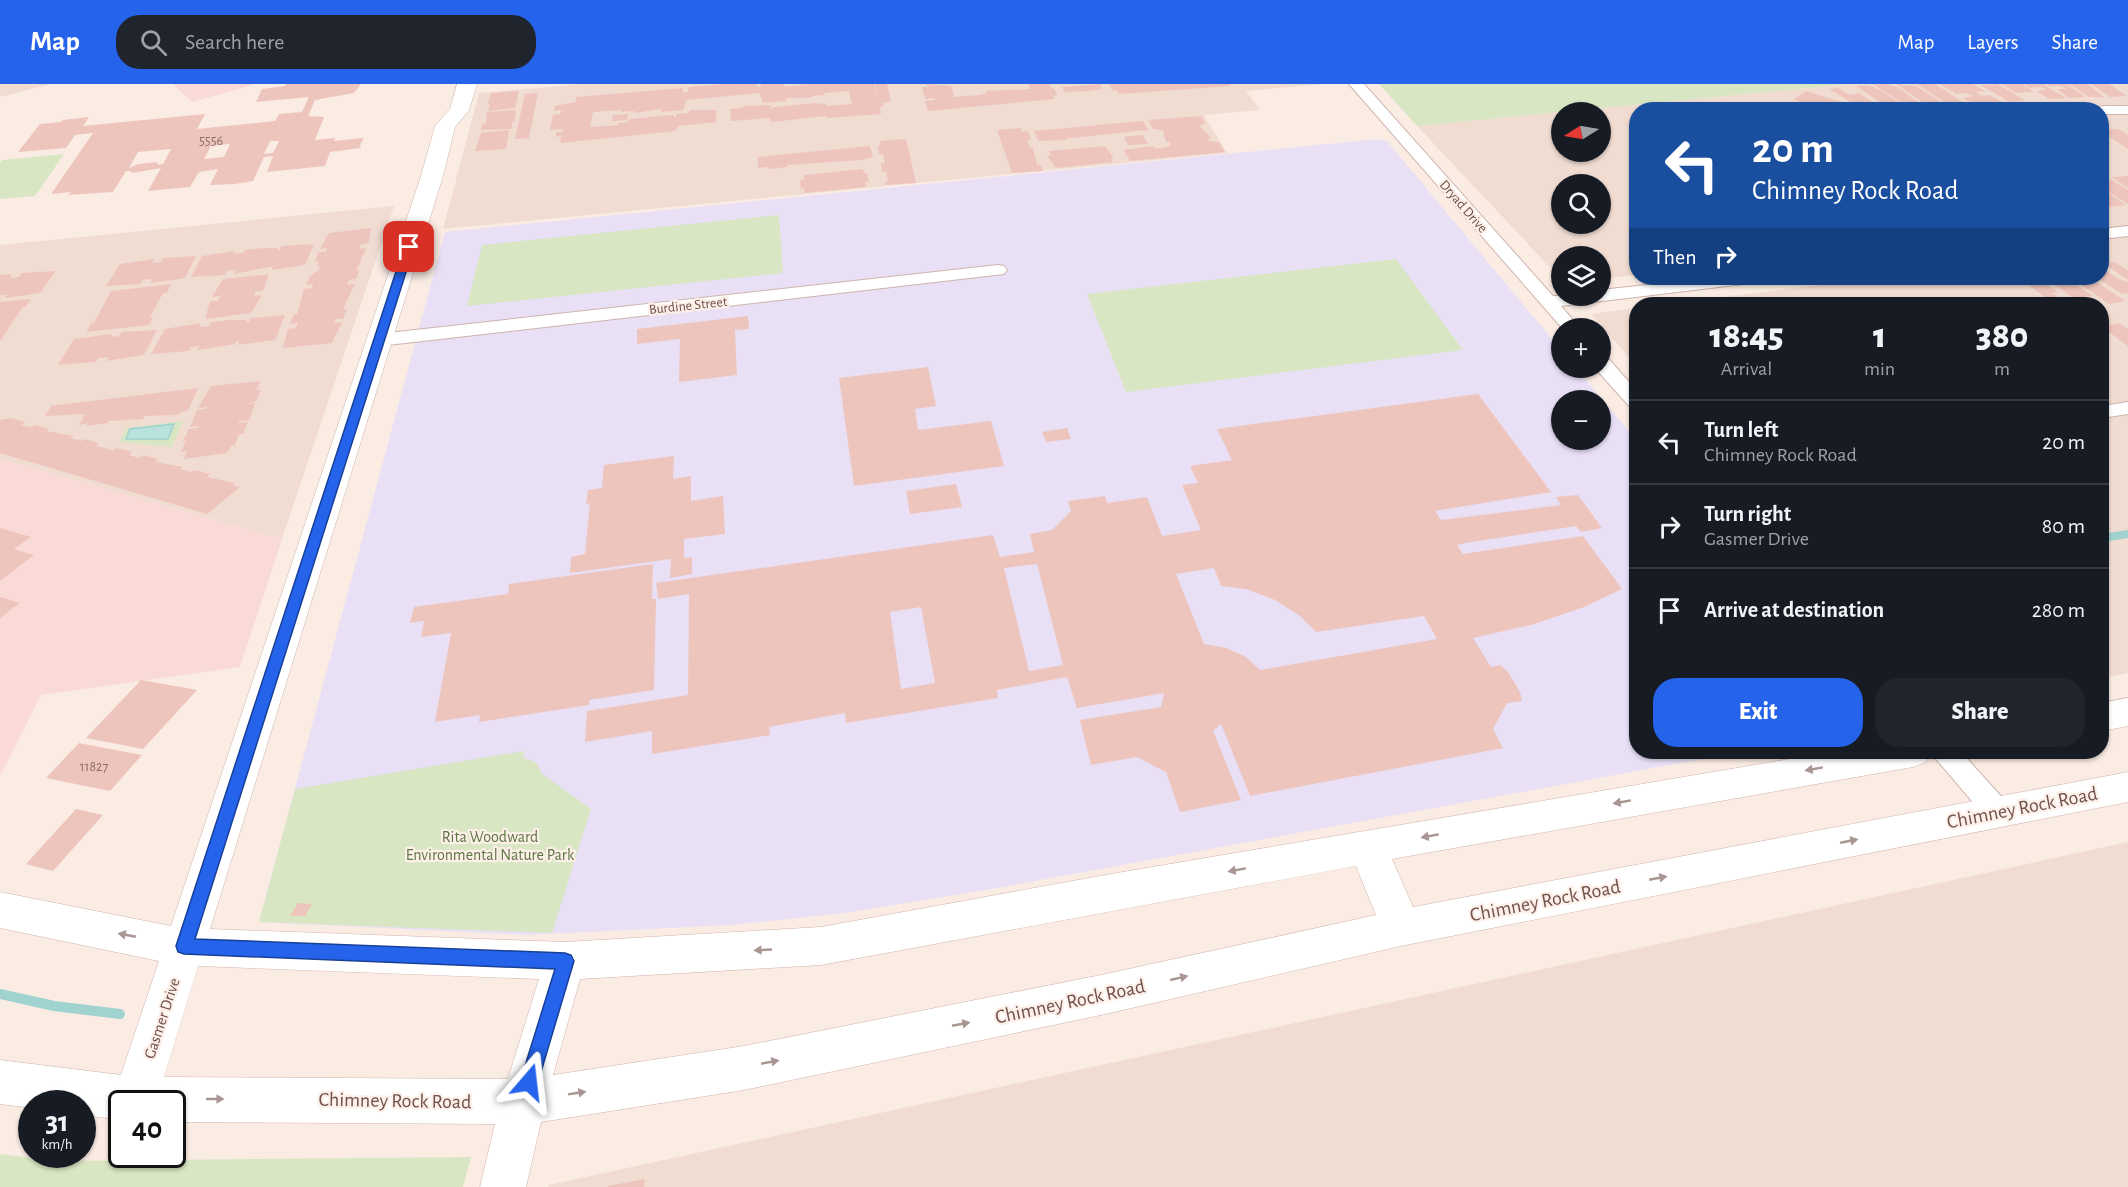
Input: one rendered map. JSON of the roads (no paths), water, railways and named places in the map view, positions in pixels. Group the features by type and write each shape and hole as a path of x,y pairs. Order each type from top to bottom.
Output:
{"main road":[{"name":"Gasmer Drive","path":"138,1090 432,176 445,126 459,111 467,84"},
{"path":"443,90 445,126"},
{"path":"2109,716 2128,712"},
{"path":"0,910 184,946 565,961 821,946 1873,759"},
{"name":"Chimney Rock Road","path":"186,1099 523,1102 744,1068 1101,995 1401,928 2128,786"},
{"path":"1368,847 1401,928"},
{"path":"503,1187 523,1102 565,961"},
{"name":"Chimney Rock Road","path":"0,1082 108,1096"}],"street":[{"name":"Dryad Drive","path":"1356,84 1562,318"},
{"path":"2109,110 2128,110"},
{"path":"2109,233 2128,231"},
{"name":"Burdine Street","path":"379,340 998,270"},
{"path":"1548,302 1692,285"},
{"path":"1611,374 1629,394"},
{"path":"2109,411 2128,408"},
{"path":"1951,759 1998,812"}],"water":[{"path":"174,424 168,439 126,439 130,429"}],"waterway":[{"path":"2109,537 2128,534"},
{"path":"0,994 54,1006 120,1014"}],"park label":[{"name":"Rita Woodward Environmental Nature Park","path":"490,845"}]}
